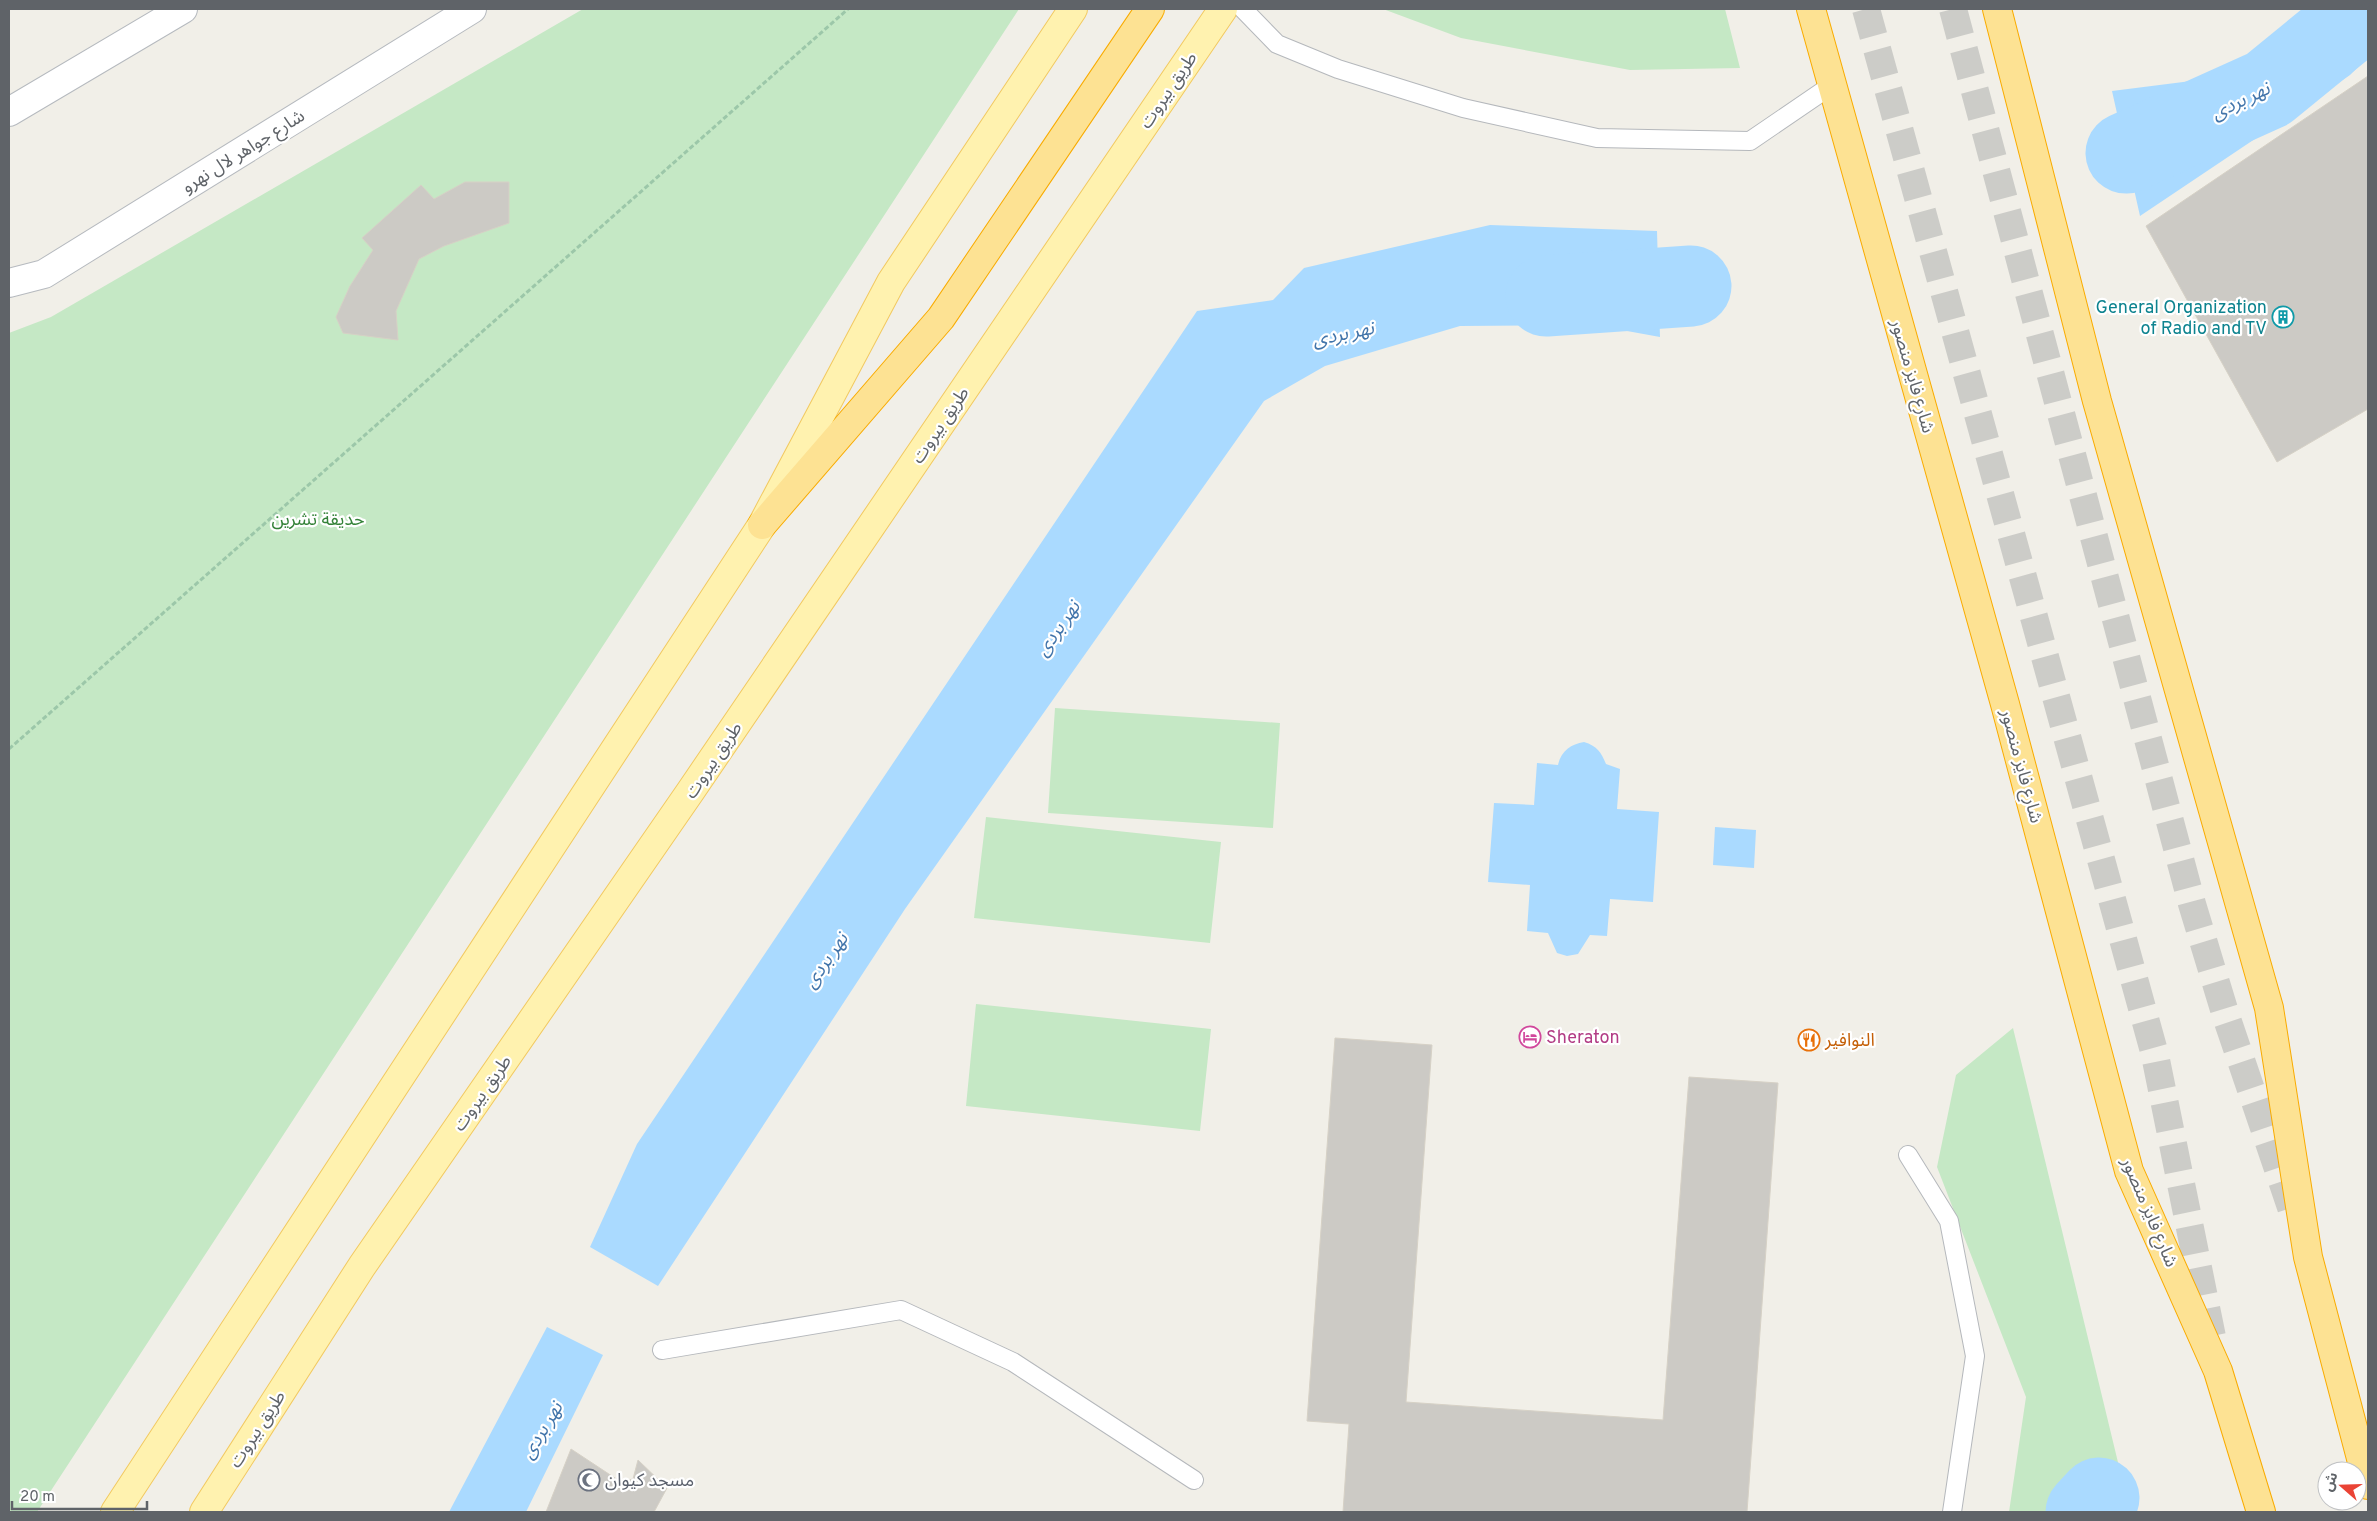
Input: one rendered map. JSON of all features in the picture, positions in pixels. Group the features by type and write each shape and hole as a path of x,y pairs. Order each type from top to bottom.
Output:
{"highway":[{"path":"762,525 941,318 1150,9"},
{"name":"شارع فايز منصور","path":"1811,9 2005,704 2129,1171 2218,1371 2261,1512"},
{"path":"1998,9 2097,401 2269,1008 2308,1257 2368,1485"}],"main road":[{"path":"9,112 182,9"},
{"name":"شارع جواهر لال نهرو","path":"9,283 44,274 472,9"},
{"path":"115,1512 762,525 891,282 1073,9"},
{"name":"طريق بيروت","path":"204,1512 362,1266 690,792 1224,9"}],"lane":[{"path":"1243,9 1277,44 1338,69 1463,108 1597,138 1750,141 1832,85"},
{"path":"1908,1155 1949,1221 1975,1356 1952,1512"},
{"path":"662,1350 901,1310 1013,1362 1194,1480"}],"path":[{"path":"9,749 848,9"}],"green space":[{"name":"حديقة تشرين","path":"583,9 1019,9 37,1512 9,1512 9,333 51,317"},
{"path":"1383,9 1725,9 1740,68 1630,70 1461,38"},
{"path":"1055,708 1280,723 1273,828 1048,813"},
{"path":"986,817 1221,842 1210,943 974,918"},
{"path":"976,1004 1211,1029 1200,1131 966,1106"},
{"path":"2013,1028 2130,1512 2009,1512 2026,1397 1937,1167 1956,1075"}],"water":[{"path":"2368,9 2368,57 2350,75 2140,216 2112,91 2293,68"},
{"path":"1490,225 1657,231 1660,337 1594,325 1460,326 1325,366 1264,401 905,909 658,1286 590,1247 637,1144 1197,311 1273,300 1304,268"},
{"path":"1584,742 1598,750 1606,764 1620,769 1617,809 1659,812 1653,902 1610,899 1607,936 1590,935 1578,954 1567,956 1557,953 1548,933 1527,931 1530,885 1488,882 1494,803 1534,805 1537,763 1558,765 1561,756 1567,749 1575,744"},
{"path":"1715,827 1756,830 1754,868 1713,865"},
{"path":"547,1327 603,1355 526,1512 449,1512"}],"building":[{"name":"General Organization of Radio and TV","path":"2368,76 2368,409 2277,462 2146,226"},
{"path":"465,182 509,182 509,223 444,246 419,259 396,311 398,340 343,333 336,317 350,286 373,250 362,238 421,185 434,199"},
{"path":"1335,1038 1432,1045 1406,1402 1663,1420 1689,1077 1778,1083 1747,1512 1343,1512 1349,1424 1307,1421"},
{"name":"مسجد كيوان","path":"571,1449 621,1482 633,1479 638,1460 667,1488 654,1512 546,1512"}],"waterway":[{"name":"نهر بردى","path":"2126,153 2268,89 2366,9"},
{"name":"نهر بردى","path":"1546,296 1691,286"},
{"name":"نهر بردى","path":"2086,1512 2099,1498"}],"tunnel":[{"path":"1866,9 2155,1055 2214,1347"},
{"path":"1953,9 2192,904 2226,1016 2294,1216"}],"place":[{"name":"General Organization of Radio and TV","path":"2283,317"},
{"name":"Sheraton","path":"1530,1037"},
{"name":"النوافير","path":"1809,1040"},
{"name":"مسجد كيوان","path":"589,1480"}]}
